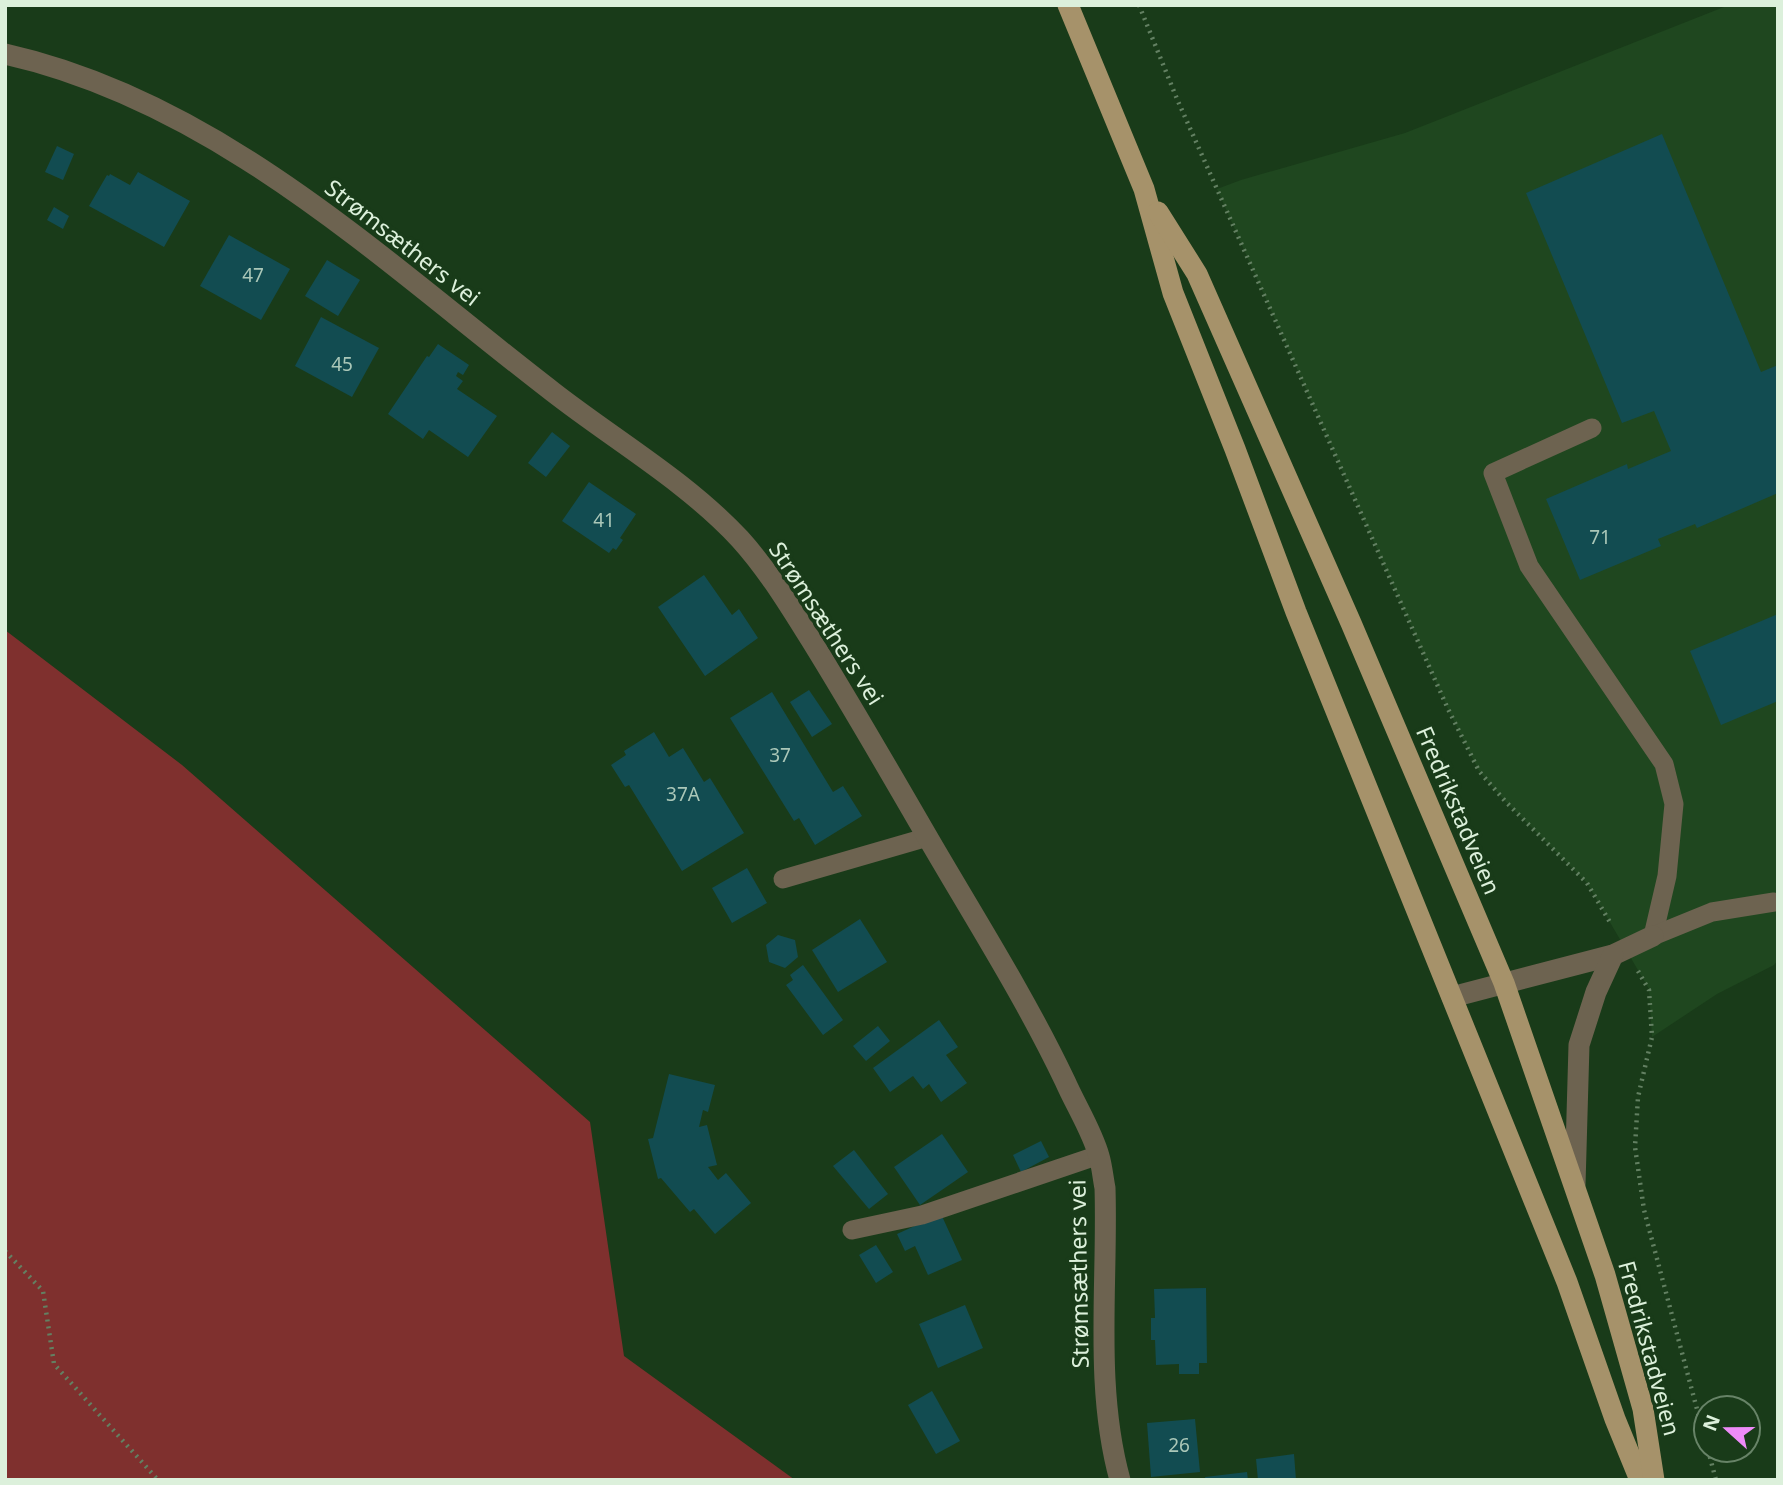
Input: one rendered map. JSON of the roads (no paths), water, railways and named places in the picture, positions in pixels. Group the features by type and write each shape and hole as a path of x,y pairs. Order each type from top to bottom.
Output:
{"main road":[{"name":"Fredrikstadveien","path":"1068,5 1144,189 1173,293 1301,625 1567,1282 1615,1419 1640,1480"},
{"name":"Fredrikstadveien","path":"1144,189 1197,274 1351,623 1504,984 1605,1275 1643,1409 1654,1480"}],"street":[{"name":"Strømsæthers vei","path":"5,54 92,80 160,110 236,153 316,207 557,395 701,500 741,541 772,580 837,682 1006,969 1051,1052 1099,1155 1105,1188 1107,1397 1113,1454 1119,1480"},
{"path":"1452,997 1619,952 1653,936"},
{"path":"1575,1185 1579,1045 1596,992 1619,952"}],"lane":[{"path":"1592,428 1493,473 1529,566 1664,764 1674,804 1667,876 1653,936"},
{"path":"783,879 928,838"},
{"path":"1653,936 1712,912 1774,902"},
{"path":"852,1230 922,1215 1099,1155"}]}
